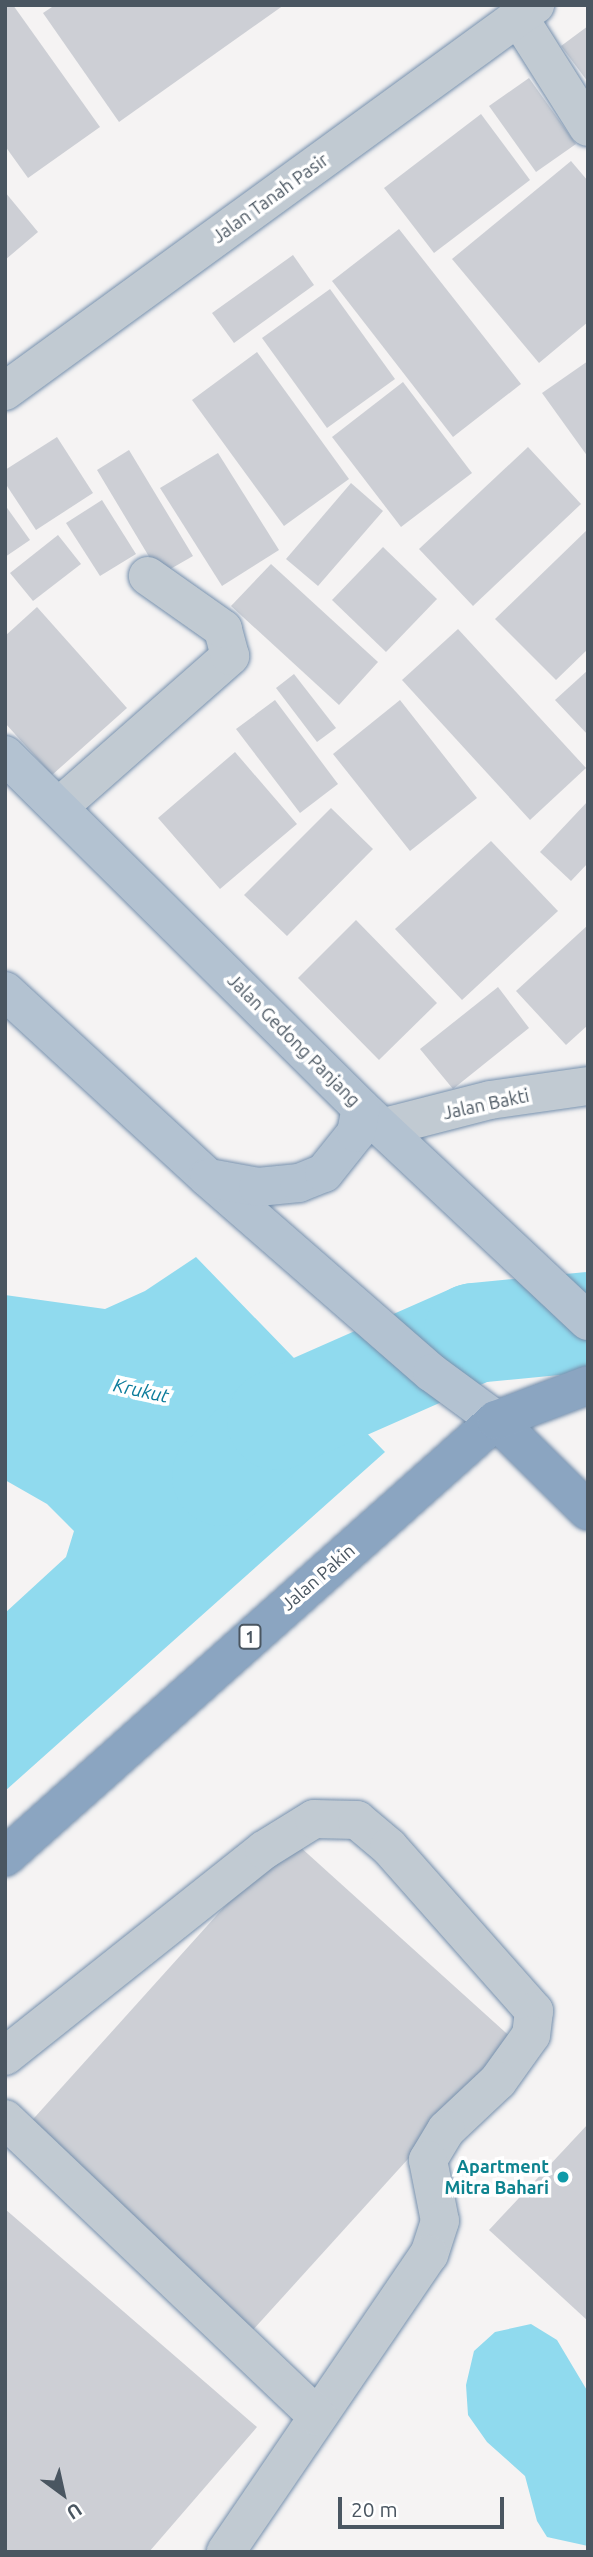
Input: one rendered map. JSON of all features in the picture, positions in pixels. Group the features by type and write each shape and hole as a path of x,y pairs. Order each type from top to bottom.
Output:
{"highway":[{"name":"Jalan Pakin","path":"5,1857 496,1420 588,1385"},
{"path":"496,1420 588,1511"}],"main road":[{"name":"Jalan Gedong Panjang","path":"5,755 60,806 426,1169 588,1321"},
{"path":"5,991 207,1177 432,1373 496,1420"},
{"path":"207,1177 258,1187 299,1183 324,1173 356,1133 373,1117"}],"street":[{"path":"527,11 588,127"},
{"name":"Jalan Tanah Pasir","path":"5,391 527,11"},
{"path":"60,806 230,656 223,629 148,576"},
{"name":"Jalan Bakti","path":"373,1117 588,1086"},
{"path":"5,2056 264,1850 314,1819 357,1820 389,1847 521,1992 534,2011 531,2035 498,2081 446,2130 428,2160 440,2221 429,2254 226,2552"},
{"path":"5,2119 317,2416"}],"water":[{"name":"Krukut","path":"196,1257 385,1452 5,1791 5,1613 66,1557 74,1531 47,1504 5,1480 5,1295 105,1309 145,1291"},
{"path":"531,2324 557,2340 588,2392 588,2546 547,2537 537,2521 525,2476 487,2442 468,2415 466,2385 474,2351 495,2332"}],"building":[{"path":"5,5 13,5 100,127 28,178 5,146"},
{"path":"55,5 284,5 119,122 43,13"},
{"path":"588,26 588,82 561,46"},
{"path":"529,78 576,144 536,172 489,106"},
{"path":"481,114 530,180 434,253 384,188"},
{"path":"571,161 588,181 588,322 539,363 452,259"},
{"path":"5,192 38,232 5,260"},
{"path":"399,229 521,384 453,437 332,281"},
{"path":"293,255 314,285 234,343 212,313"},
{"path":"330,289 395,379 327,428 262,338"},
{"path":"257,352 349,479 284,526 192,400"},
{"path":"588,361 588,457 542,393"},
{"path":"403,382 472,473 401,527 332,437"},
{"path":"57,437 93,493 36,530 5,483 5,470"},
{"path":"528,447 581,504 473,606 419,549"},
{"path":"129,450 193,556 160,575 97,470"},
{"path":"218,453 279,550 222,586 160,488"},
{"path":"351,483 383,511 318,586 286,559"},
{"path":"102,500 136,554 100,576 66,523"},
{"path":"5,505 30,540 5,557"},
{"path":"588,529 588,649 556,680 495,619"},
{"path":"58,535 81,564 33,601 10,573"},
{"path":"383,547 437,599 386,652 332,600"},
{"path":"271,564 378,662 339,705 231,606"},
{"path":"37,607 127,708 52,775 5,723 5,636"},
{"path":"458,629 586,768 530,820 402,680"},
{"path":"588,670 588,735 555,700"},
{"path":"294,674 336,728 317,742 276,688"},
{"path":"275,700 338,784 300,813 236,729"},
{"path":"400,700 477,798 410,851 333,754"},
{"path":"235,752 297,824 220,889 158,818"},
{"path":"588,801 588,863 571,881 540,852"},
{"path":"331,808 373,849 287,936 244,895"},
{"path":"491,841 558,911 462,1000 395,929"},
{"path":"356,920 437,1003 379,1060 298,978"},
{"path":"588,925 588,1025 566,1045 516,991"},
{"path":"498,987 529,1028 453,1089 420,1049"},
{"path":"288,1836 515,2041 252,2331 26,2127"},
{"name":"Apartment Mitra Bahari","path":"588,2124 588,2321 489,2230"},
{"path":"5,2209 257,2427 149,2552 5,2552"}],"waterway":[{"path":"222,1476 277,1420 474,1333 588,1322"}],"place":[{"name":"Apartment Mitra Bahari","path":"563,2177"}]}
